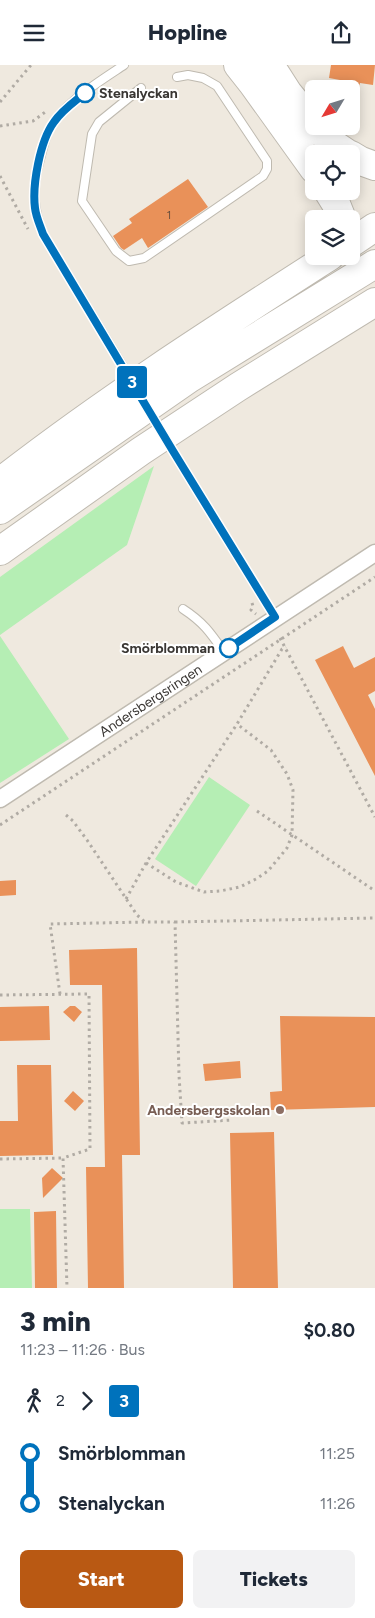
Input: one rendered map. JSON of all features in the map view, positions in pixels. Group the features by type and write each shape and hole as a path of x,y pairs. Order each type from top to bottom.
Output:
{"highway":[{"path":"238,65 305,156"},
{"path":"270,65 305,115"},
{"path":"324,135 335,145"},
{"path":"360,160 375,166"},
{"path":"360,237 375,227"},
{"path":"0,510 190,379 375,264"},
{"path":"0,482 153,371 316,265"},
{"path":"0,551 158,440 238,387 375,302"}],"street":[{"name":"Andersbergsringen","path":"0,799 375,553"}],"lane":[{"path":"124,65 70,105 54,121 43,147 34,197 35,209 43,234 130,379"},
{"path":"141,88 99,122 92,134 82,201 116,251 129,261 144,258 263,176 267,169 267,161 217,86 203,77 188,75 177,77"},
{"path":"173,451 275,617"},
{"path":"183,609 198,619 208,629 224,652"}],"path":[{"path":"0,102 31,65"},
{"path":"0,825 375,577"},
{"path":"126,899 146,863 237,724 282,649 286,647"},
{"path":"146,863 176,882 204,892 220,891 240,887 256,879 268,871 287,848 292,835 293,790 287,773 271,750 237,724"},
{"path":"257,811 375,891"},
{"path":"66,815 73,821 87,840 137,915 145,921"},
{"path":"60,993 50,924 375,918"},
{"path":"175,922 182,1123 233,1120"},
{"path":"0,995 89,994 90,1149 63,1158 0,1159"},
{"path":"63,1158 67,1288"}],"green space":[{"path":"154,466 127,545 0,635 0,577"},
{"path":"0,636 69,739 0,783"},
{"path":"209,777 250,805 196,886 155,859"},
{"path":"0,1209 30,1209 32,1288 0,1288"}],"building":[{"path":"331,65 375,65 373,85 360,83 360,80 329,78"},
{"path":"188,179 208,207 148,248 142,238 124,250 121,248 113,236 132,223 129,219"},
{"path":"343,646 354,668 375,657 375,691 368,695 375,709 375,776 315,660"},
{"path":"16,880 16,895 0,896 0,881"},
{"path":"137,948 140,1155 122,1155 124,1288 88,1288 86,1167 105,1167 102,985 70,985 69,950"},
{"path":"49,1006 50,1040 0,1041 0,1007"},
{"path":"70,1006 75,1006 82,1012 74,1022 63,1012"},
{"path":"280,1016 375,1017 375,1107 271,1110 270,1092 282,1091"},
{"path":"240,1061 241,1078 205,1081 203,1064"},
{"path":"17,1065 51,1065 53,1155 0,1156 0,1121 18,1121"},
{"path":"73,1091 84,1101 75,1111 64,1101"},
{"path":"274,1132 278,1288 233,1288 230,1133"},
{"path":"52,1168 63,1178 43,1198 42,1178"},
{"path":"56,1211 57,1288 35,1288 34,1212"}],"bus line":[{"name":"3","path":"85,93 54,121 43,147 34,187 35,209 38,221 43,234 275,617 229,648"}],"place":[{"name":"Stenalyckan","path":"85,93"},
{"name":"Smörblomman","path":"229,648"},
{"name":"Andersbergsskolan","path":"280,1110"}]}
